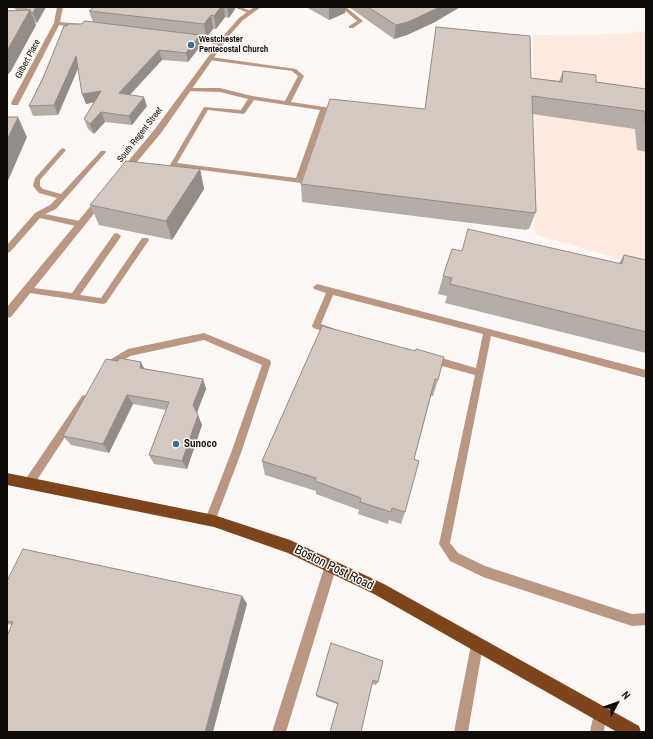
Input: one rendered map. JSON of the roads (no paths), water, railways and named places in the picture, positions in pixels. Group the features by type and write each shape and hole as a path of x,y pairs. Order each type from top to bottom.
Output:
{"main road":[{"name":"Boston Post Road","path":"7,479 210,520 290,546 379,589 633,732"}],"street":[{"name":"Gilbert Place","path":"15,103 57,23 60,7"},
{"name":"South Regent Street","path":"118,178 158,131 241,19 258,7"},
{"path":"57,23 88,27"},
{"path":"181,38 222,43"},
{"path":"7,314 109,189"}],"lane":[{"path":"236,7 250,12"},
{"path":"343,7 360,21 350,27"},
{"path":"211,59 294,70 301,76 287,103"},
{"path":"188,89 220,90 252,98 340,110"},
{"path":"252,98 243,112 206,108 173,165 299,180 324,108"},
{"path":"62,197 41,191 36,186 37,180 63,150"},
{"path":"7,250 38,215 53,207 103,152"},
{"path":"38,215 80,224"},
{"path":"74,297 117,236"},
{"path":"26,290 103,301 145,240"},
{"path":"317,287 646,374"},
{"path":"331,291 316,326 339,333"},
{"path":"488,332 444,544 454,557 482,570 632,620 646,619"},
{"path":"103,372 107,366 128,353 204,336 267,363 236,453 210,520"},
{"path":"420,356 480,373"},
{"path":"29,483 90,392"},
{"path":"279,732 331,565"},
{"path":"461,732 477,644"},
{"path":"597,732 600,713"}],"place":[{"name":"Westchester Pentecostal Church","path":"191,45"},
{"name":"Sunoco","path":"176,444"}]}
